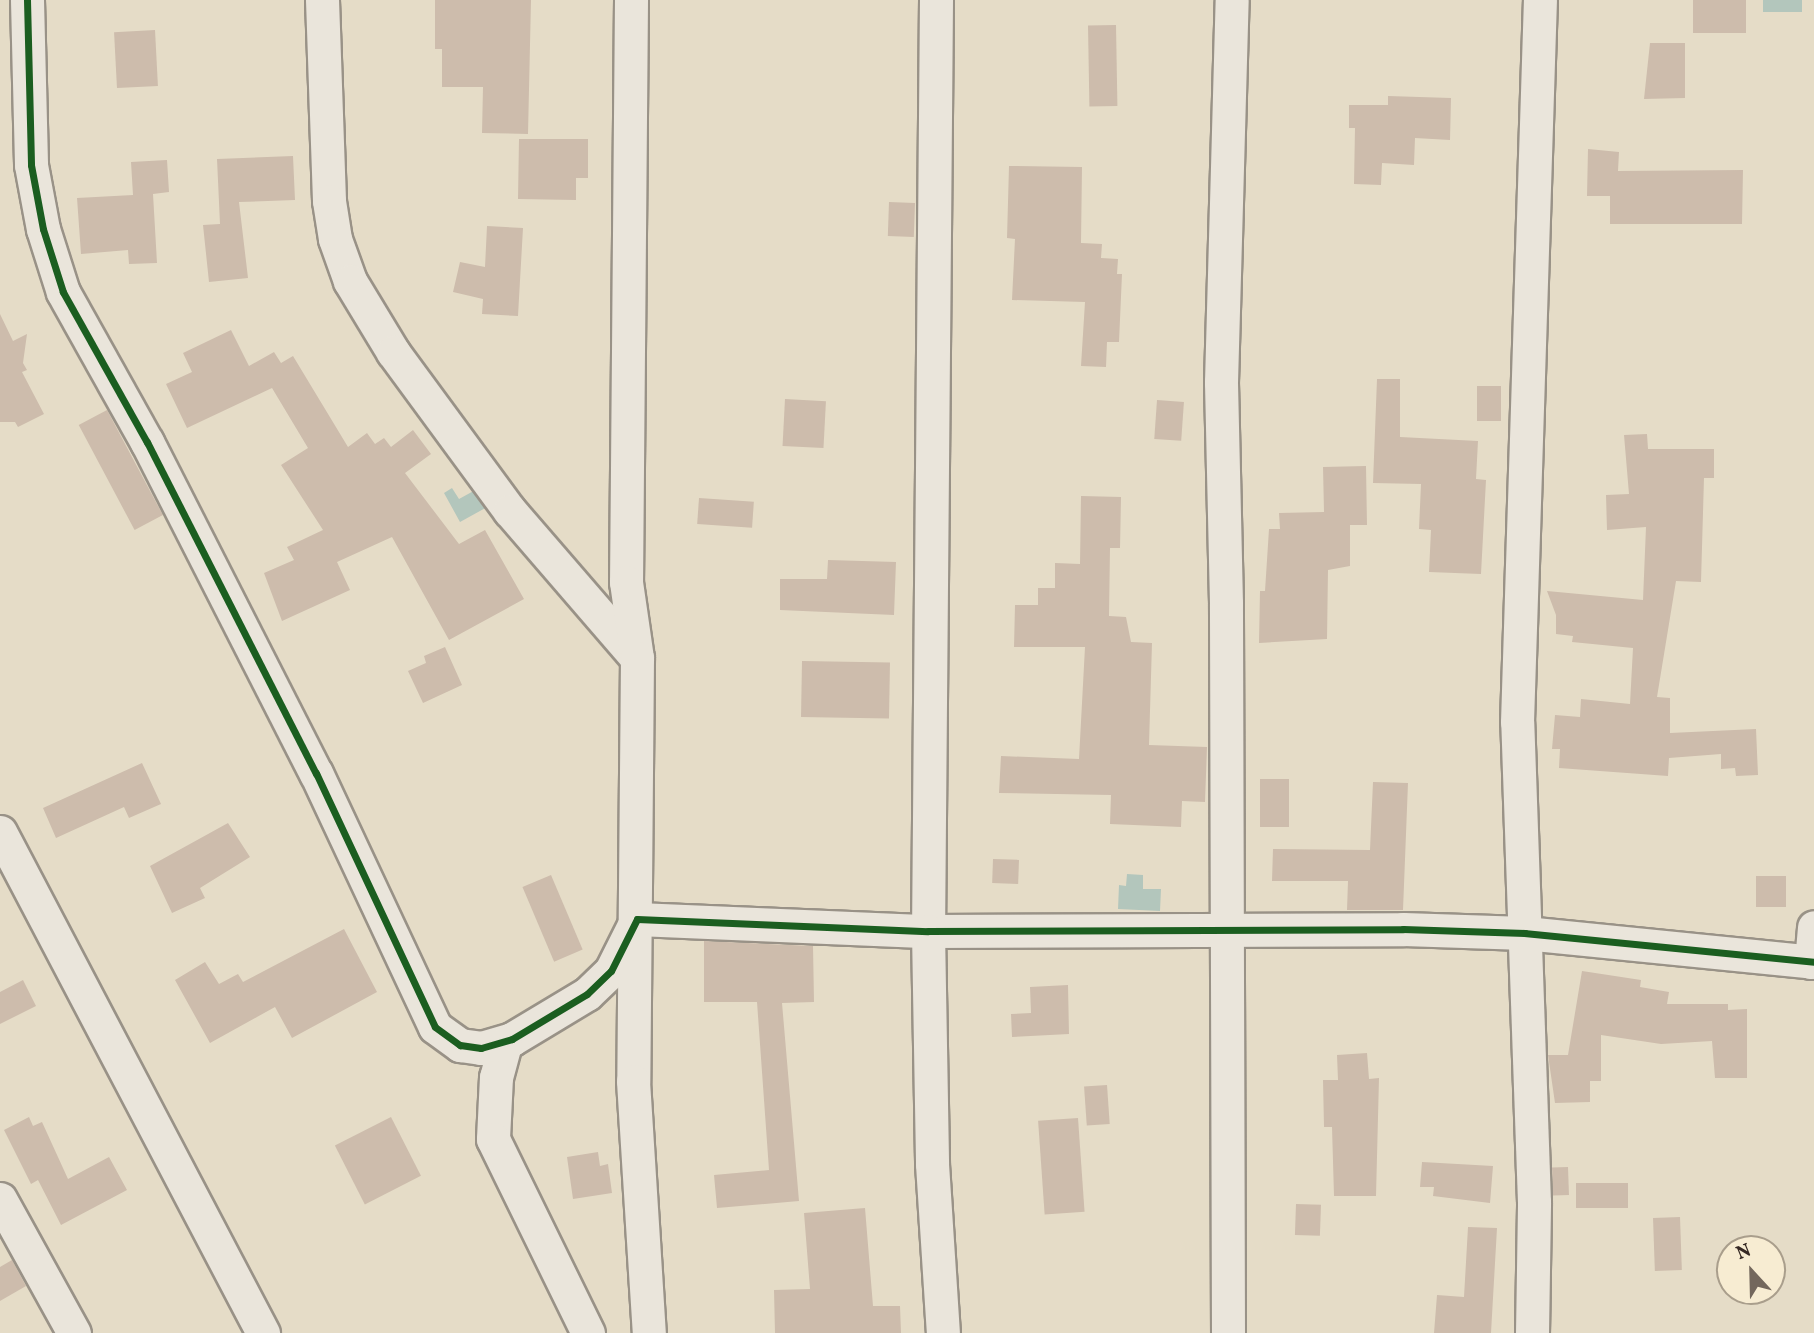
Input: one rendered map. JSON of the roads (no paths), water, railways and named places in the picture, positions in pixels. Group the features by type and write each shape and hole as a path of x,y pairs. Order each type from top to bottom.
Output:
{"street":[{"path":"27,0 32,165 43,229 63,292 147,442 316,773 435,1027 460,1045 481,1048 512,1039"},
{"path":"321,0 329,201 335,239 350,281 393,352 510,511 637,658"},
{"path":"631,0 626,582 637,658 633,870 637,919 633,1081 649,1333"},
{"path":"936,0 928,931 932,1164 943,1333"},
{"path":"1228,1333 1224,933 1226,603 1221,382 1232,0"},
{"path":"1532,1333 1534,1202 1517,722 1540,0"},
{"path":"0,832 263,1333"},
{"path":"588,1333 494,1139 496,1077 505,1044 598,985 624,951 637,919"},
{"path":"637,919 928,931 1224,933 1403,929 1525,933 1812,962 1814,927"},
{"path":"598,985 620,987 635,1012"},
{"path":"0,1199 74,1333"}]}
